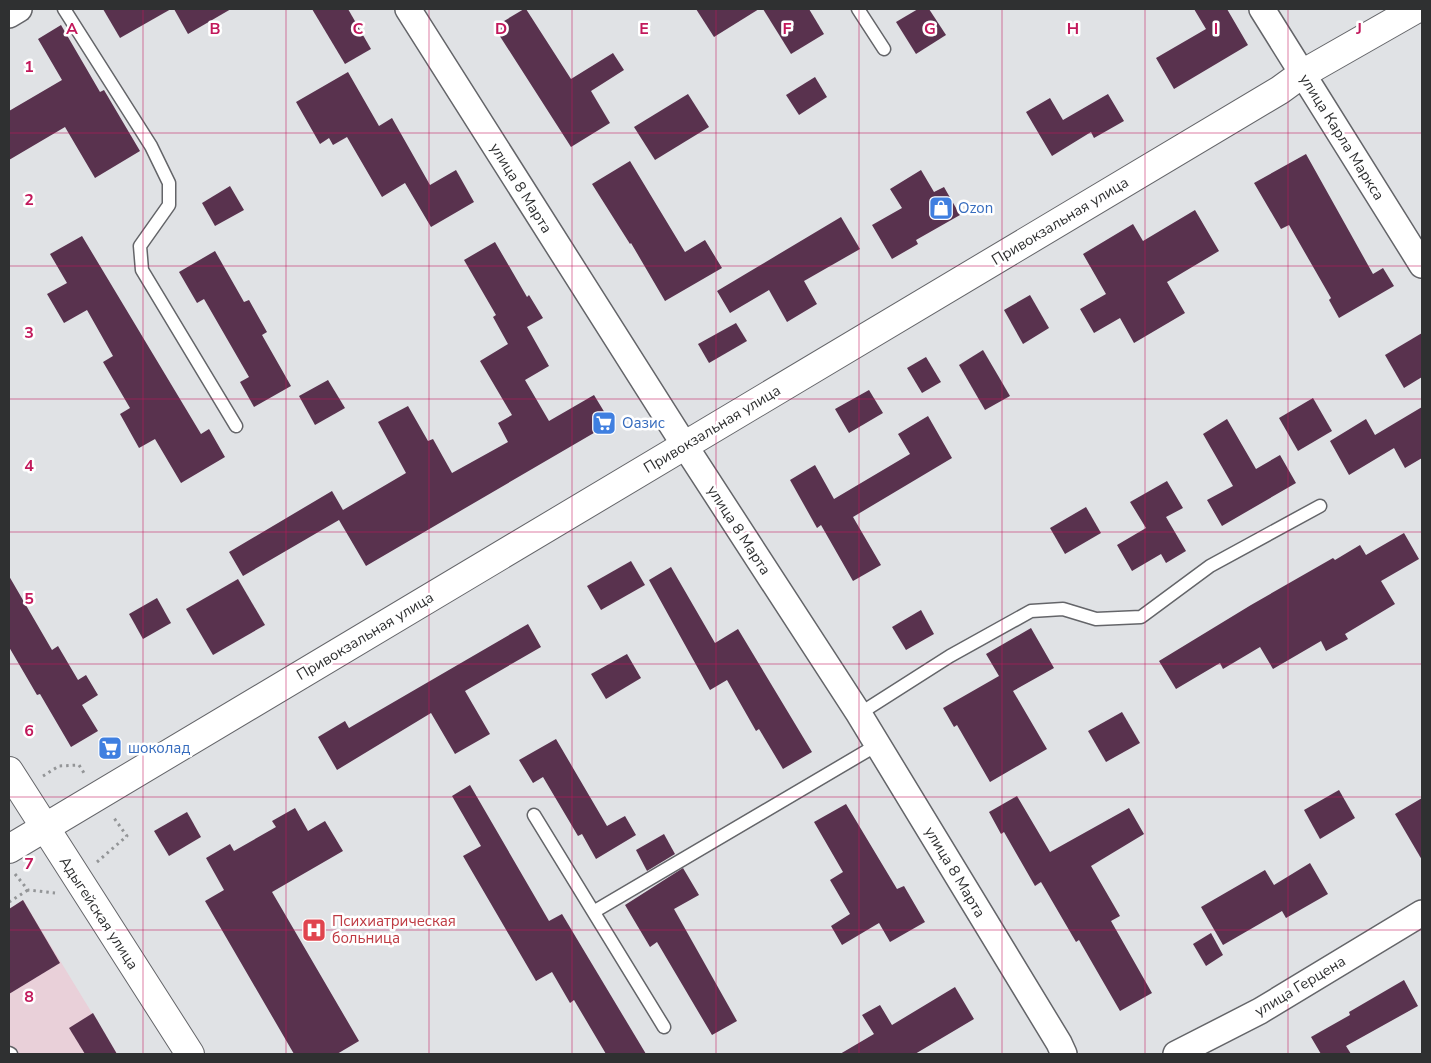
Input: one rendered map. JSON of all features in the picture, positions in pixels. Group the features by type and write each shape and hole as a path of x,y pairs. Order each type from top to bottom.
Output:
{"street":[{"path":"9,14 19,9"},
{"name":"улица 8 Марта","path":"408,9 684,446 859,714 1054,1034 1064,1054"},
{"name":"улица Карла Маркса","path":"1262,9 1422,265"},
{"name":"Привокзальная улица","path":"9,849 1272,95 1302,74 1416,9"},
{"name":"Адыгейская улица","path":"9,770 190,1054"},
{"name":"улица Герцена","path":"1176,1054 1260,1011 1422,913"}],"lane":[{"path":"64,9 151,146 169,183 169,204 140,246 142,270 236,426"},
{"path":"858,9 884,49"},
{"path":"859,714 950,656 1031,611 1063,609 1096,619 1141,617 1210,566 1320,506"},
{"path":"595,911 877,745"},
{"path":"534,816 595,911 664,1027"}],"path":[{"path":"9,902 28,890"}],"shaded area":[{"path":"23,900 117,1054 9,1054 9,909"}],"building":[{"path":"103,9 171,9 120,38"},
{"path":"174,9 231,9 188,34"},
{"path":"312,9 348,9 371,49 345,64"},
{"path":"526,9 571,79 613,53 624,70 591,91 610,123 571,147 494,27"},
{"path":"696,9 759,9 714,37"},
{"path":"763,9 809,9 824,34 791,54"},
{"path":"918,9 929,9 946,35 916,54 896,22"},
{"path":"1194,9 1227,9 1248,45 1174,89 1156,58 1206,29"},
{"path":"61,25 100,92 104,90 140,151 95,178 65,127 9,160 9,111 62,80 38,39"},
{"path":"348,72 379,126 392,118 430,185 456,170 474,202 431,227 405,183 382,197 347,137 333,145 329,138 320,144 296,102"},
{"path":"815,77 827,97 799,115 786,95"},
{"path":"688,94 709,127 655,160 634,127"},
{"path":"1108,94 1124,121 1094,138 1091,132 1052,156 1026,112 1050,98 1063,120"},
{"path":"1306,154 1373,274 1383,268 1394,286 1339,318 1329,300 1331,298 1289,225 1281,229 1254,183"},
{"path":"630,161 685,252 705,240 722,268 665,301 631,243 592,184"},
{"path":"921,170 934,192 944,187 960,215 916,240 918,244 892,259 872,225 902,208 890,189"},
{"path":"230,186 244,210 215,226 202,203"},
{"path":"1195,210 1219,251 1167,282 1185,313 1134,343 1120,318 1094,333 1080,309 1106,294 1083,254 1133,224 1143,241"},
{"path":"841,217 860,249 804,281 817,304 787,322 769,290 730,313 717,291"},
{"path":"82,236 201,434 209,429 225,457 181,483 155,439 139,448 120,414 130,408 103,362 113,356 87,310 64,323 47,294 67,283 50,254"},
{"path":"495,242 527,297 529,295 543,318 527,327 549,366 525,380 549,421 594,395 611,423 366,566 339,520 243,576 229,552 332,491 343,510 406,473 378,422 408,406 428,441 433,439 452,473 508,442 498,423 512,415 480,361 508,344 493,317 496,315 464,260"},
{"path":"215,251 244,302 249,300 267,332 262,335 291,386 254,407 240,382 249,377 204,299 197,303 179,272"},
{"path":"1030,295 1049,328 1023,344 1004,310"},
{"path":"736,323 747,341 709,363 698,344"},
{"path":"1422,333 1422,377 1404,388 1385,355"},
{"path":"983,350 1010,396 985,410 959,365"},
{"path":"926,357 941,382 922,393 907,368"},
{"path":"328,380 345,408 315,425 299,396"},
{"path":"869,390 883,413 849,433 835,409"},
{"path":"1313,398 1332,431 1298,451 1279,418"},
{"path":"1422,407 1422,458 1405,468 1394,448 1349,475 1330,441 1366,419 1375,435"},
{"path":"928,416 952,458 853,517 881,565 853,581 821,525 817,528 790,480 815,465 834,499 910,454 898,434"},
{"path":"1227,419 1256,469 1280,455 1296,483 1222,526 1207,500 1233,486 1203,434"},
{"path":"1167,481 1183,508 1166,517 1186,551 1166,563 1161,554 1132,571 1117,545 1146,528 1130,502"},
{"path":"1086,507 1101,533 1065,554 1050,528"},
{"path":"1404,533 1419,559 1381,581 1395,604 1345,634 1348,639 1326,651 1321,641 1273,669 1260,647 1223,669 1220,663 1176,689 1159,661 1333,558 1335,560 1360,545 1366,555"},
{"path":"631,561 645,585 601,610 587,586"},
{"path":"671,567 715,643 738,629 812,752 783,769 759,729 756,731 727,680 710,690 649,580"},
{"path":"9,576 52,650 58,646 78,680 86,675 98,695 82,705 98,731 71,747 40,694 37,695 9,647"},
{"path":"238,579 265,625 213,655 186,609"},
{"path":"157,598 171,623 143,639 129,614"},
{"path":"921,610 934,634 906,650 892,627"},
{"path":"528,624 541,647 465,691 490,734 455,754 431,713 337,770 318,737 345,721 349,728"},
{"path":"1031,628 1054,668 1013,691 1047,749 990,782 957,725 954,727 943,708 999,676 986,654"},
{"path":"627,654 641,678 606,699 591,674"},
{"path":"1122,712 1140,743 1106,762 1088,731"},
{"path":"556,739 607,826 625,816 636,835 596,859 582,834 578,836 543,777 533,783 519,760"},
{"path":"470,785 549,921 562,914 646,1054 606,1054 574,1000 570,1003 552,972 536,981 463,856 481,846 452,796"},
{"path":"1339,790 1355,818 1320,839 1304,810"},
{"path":"1017,796 1050,852 1129,808 1144,834 1091,866 1120,916 1111,921 1152,993 1120,1011 1079,940 1076,942 1041,882 1035,886 1004,832 1001,834 989,812"},
{"path":"1422,798 1422,860 1395,814"},
{"path":"846,804 897,889 904,886 925,922 890,942 879,923 842,945 831,926 850,914 830,880 843,872 814,822"},
{"path":"295,808 308,831 325,821 343,851 272,892 359,1041 337,1054 294,1054 205,901 224,890 206,858 230,844 234,851 276,827 272,821"},
{"path":"187,812 201,837 169,856 154,831"},
{"path":"664,834 675,854 647,871 636,850"},
{"path":"1310,863 1328,894 1286,918 1282,911 1223,945 1201,907 1265,870 1274,885"},
{"path":"683,868 699,895 674,909 737,1021 712,1035 657,942 650,947 625,905"},
{"path":"23,900 60,963 9,994 9,909"},
{"path":"1211,933 1223,955 1206,966 1193,944"},
{"path":"1404,980 1418,1006 1346,1046 1351,1054 1321,1054 1311,1037 1350,1015 1349,1012"},
{"path":"955,987 974,1019 915,1054 840,1054 874,1034 862,1015 880,1005 892,1025"},
{"path":"93,1013 117,1054 85,1054 69,1028"}],"place":[{"name":"Ozon","path":"941,208"},
{"name":"Оазис","path":"604,423"},
{"name":"шоколад","path":"110,748"},
{"name":"Психиатрическая больница","path":"314,930"}]}
